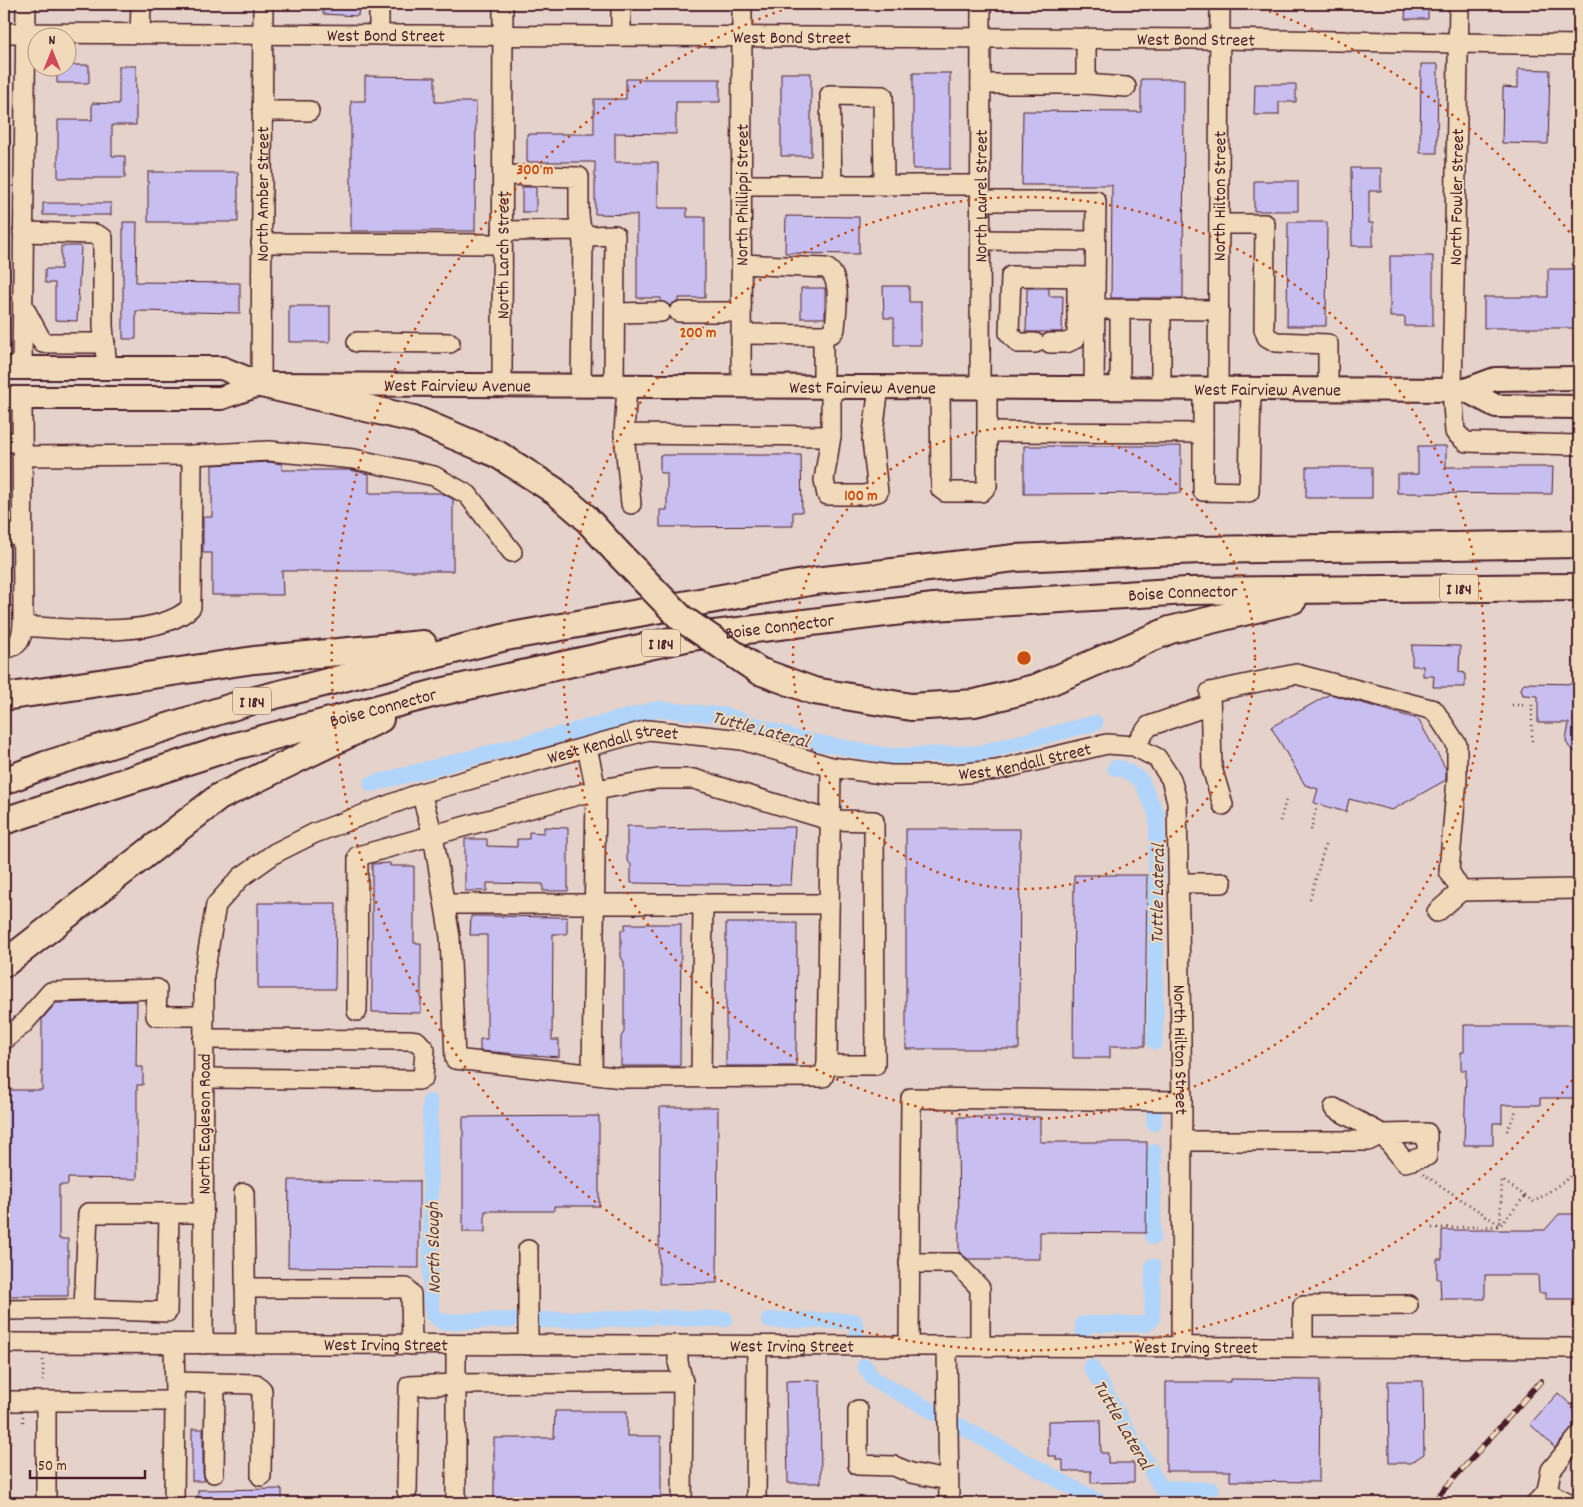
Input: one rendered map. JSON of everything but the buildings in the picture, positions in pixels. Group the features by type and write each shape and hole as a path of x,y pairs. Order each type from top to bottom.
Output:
{"highway":[{"path":"261,384 414,419 497,454 555,491 584,516 681,618 759,671 814,692 911,707 975,703 1038,687 1170,630 1340,589"},
{"name":"Boise Connector","path":"4,781 45,765 248,702 506,637 815,581 1015,558 1200,550 1579,544"},
{"name":"Boise Connector","path":"4,821 228,748 436,693 690,637 934,607 1187,591 1579,587"},
{"path":"4,696 254,660 506,637"},
{"path":"4,964 219,797 436,693"}],"main road":[{"name":"West Fairview Avenue","path":"13,368 222,368 261,384"},
{"name":"West Fairview Avenue","path":"13,398 221,398 261,384 1458,390 1495,379 1579,378"},
{"name":"West Fairview Avenue","path":"1458,390 1496,406 1579,407"}],"street":[{"path":"13,368 22,305 26,4"},
{"path":"140,34 141,4"},
{"name":"North Amber Street","path":"261,384 262,4"},
{"path":"379,4 379,35"},
{"name":"North Larch Street","path":"502,385 503,4"},
{"path":"621,4 621,36"},
{"name":"North Phillippi Street","path":"741,386 742,4"},
{"name":"North Laurel Street","path":"940,387 941,488 945,492 984,491 987,486 987,432 983,387 980,276 981,4"},
{"name":"North Hilton Street","path":"1220,4 1219,310 1211,388 1203,433 1203,491 1249,492 1251,388"},
{"name":"North Fowler Street","path":"1458,4 1458,390 1455,432 1466,442 1579,445"},
{"name":"West Bond Street","path":"4,33 1220,39 1579,45"},
{"path":"1086,39 1086,84"},
{"path":"981,84 1086,84 1126,87"},
{"path":"832,186 830,95 883,96 884,186"},
{"path":"262,111 309,111"},
{"path":"502,175 579,177 580,230 583,243 581,386"},
{"path":"741,186 884,186 1096,201 1095,241 1086,277 1075,339 1066,343 1018,342 1009,333 1011,276"},
{"path":"1219,224 1265,224 1264,329 1267,337 1276,342 1328,344 1328,389"},
{"path":"261,243 502,237 580,230 590,236 615,235 616,312 620,386 631,504"},
{"path":"23,232 95,234 103,238 103,326 107,368"},
{"path":"980,240 1095,241"},
{"path":"741,264 826,268 832,271 836,280 835,329 832,332 823,335 741,334"},
{"path":"980,276 1086,277"},
{"path":"1086,277 1095,310 1094,388"},
{"path":"22,305 43,342 106,343"},
{"path":"1095,310 1219,310"},
{"path":"1120,310 1120,388"},
{"path":"1161,310 1161,388"},
{"path":"616,312 741,312"},
{"path":"823,335 831,436 824,480 828,496 863,495 878,492 872,440 879,387"},
{"path":"357,342 450,343"},
{"path":"4,650 15,646 21,640 23,626 22,534 13,398"},
{"path":"987,432 1203,433"},
{"path":"624,434 831,436"},
{"path":"16,447 192,455 268,451 354,459 434,476 468,495 512,552"},
{"path":"23,626 104,632 163,622 182,616 191,607 192,455"},
{"path":"4,534 22,534"},
{"path":"1223,805 1212,768 1210,692 1296,674 1434,710 1457,745 1457,779 1449,871 1461,891"},
{"path":"1134,746 1149,726 1210,705"},
{"name":"West Kendall Street","path":"216,905 241,877 275,853 315,833 421,793 648,730 742,740 831,767 890,775 944,775 996,770 1107,744 1134,746 1157,758"},
{"path":"587,746 596,790 592,1074"},
{"name":"North Hilton Street","path":"1157,758 1170,779 1177,801 1182,1101 1181,1347"},
{"path":"421,793 432,835 450,937 455,1059 623,1078 823,1077 827,1065 831,767"},
{"path":"357,1012 358,856 596,790 657,779 694,779 829,820 874,821 875,1065 827,1065"},
{"path":"1178,883 1222,883"},
{"path":"1437,912 1461,891 1579,889"},
{"path":"445,904 829,904"},
{"path":"701,1077 703,904"},
{"name":"North Eagleson Road","path":"203,1344 204,974 216,905"},
{"path":"4,1040 23,1024 52,992 157,989 156,1016 204,1016"},
{"path":"203,1039 409,1040 416,1041 425,1050 423,1078 419,1080 203,1078"},
{"path":"909,1346 911,1098 1182,1101"},
{"path":"1182,1141 1368,1141 1382,1134 1334,1108"},
{"path":"244,1193 246,1344"},
{"path":"84,1309 88,1213 203,1213"},
{"path":"4,1310 84,1309 168,1312 169,1213"},
{"path":"528,1250 528,1345"},
{"path":"909,1263 956,1263 980,1288 980,1346"},
{"path":"245,1288 406,1288 412,1294 412,1345"},
{"path":"1304,1347 1303,1306 1408,1305"},
{"name":"West Irving Street","path":"4,1344 1579,1348"},
{"path":"174,1344 174,1503"},
{"path":"456,1345 456,1503"},
{"path":"678,1345 678,1362 683,1382 682,1503"},
{"path":"756,1503 757,1346"},
{"path":"947,1346 949,1503"},
{"path":"175,1382 256,1384 262,1390 261,1476"},
{"path":"407,1491 408,1386 683,1382"},
{"path":"214,1384 214,1473"},
{"path":"4,1400 44,1396 175,1401"},
{"path":"44,1396 46,1503"},
{"path":"858,1410 858,1465 894,1466 911,1473 948,1480"},
{"path":"1569,1503 1542,1498 1551,1470 1579,1436"}],"path":[{"path":"1512,704 1532,704 1532,741"},
{"path":"1280,821 1286,800"},
{"path":"1310,830 1316,809"},
{"path":"1310,899 1326,842"},
{"path":"1507,1131 1516,1111"},
{"path":"1420,1171 1500,1225"},
{"path":"1500,1225 1502,1180 1534,1202 1579,1172"},
{"path":"1432,1228 1500,1225 1525,1196"},
{"path":"43,1360 44,1396"}],"waterway":[{"name":"Tuttle Lateral","path":"371,784 658,709 728,716 798,739 890,756 979,753 1095,723"},
{"name":"Tuttle Lateral","path":"1115,768 1123,769 1141,780 1157,815 1155,1042"},
{"name":"North Slough","path":"430,1102 431,1302 433,1315 443,1322 511,1320"},
{"name":"Tuttle Lateral","path":"1154,1112 1154,1123"},
{"name":"Tuttle Lateral","path":"1153,1237 1154,1152"},
{"name":"Tuttle Lateral","path":"1083,1331 1083,1324 1146,1324 1152,1319 1153,1266"},
{"name":"North Slough","path":"538,1320 648,1318"},
{"name":"North Slough","path":"661,1318 725,1319"},
{"name":"North Slough","path":"769,1320 854,1321 857,1330"},
{"name":"North Slough","path":"865,1366 873,1379 938,1414"},
{"name":"Tuttle Lateral","path":"1091,1367 1161,1488 1212,1490"},
{"name":"North Slough","path":"960,1426 1101,1503"}],"railway":[{"path":"1432,1503 1541,1381"}]}
